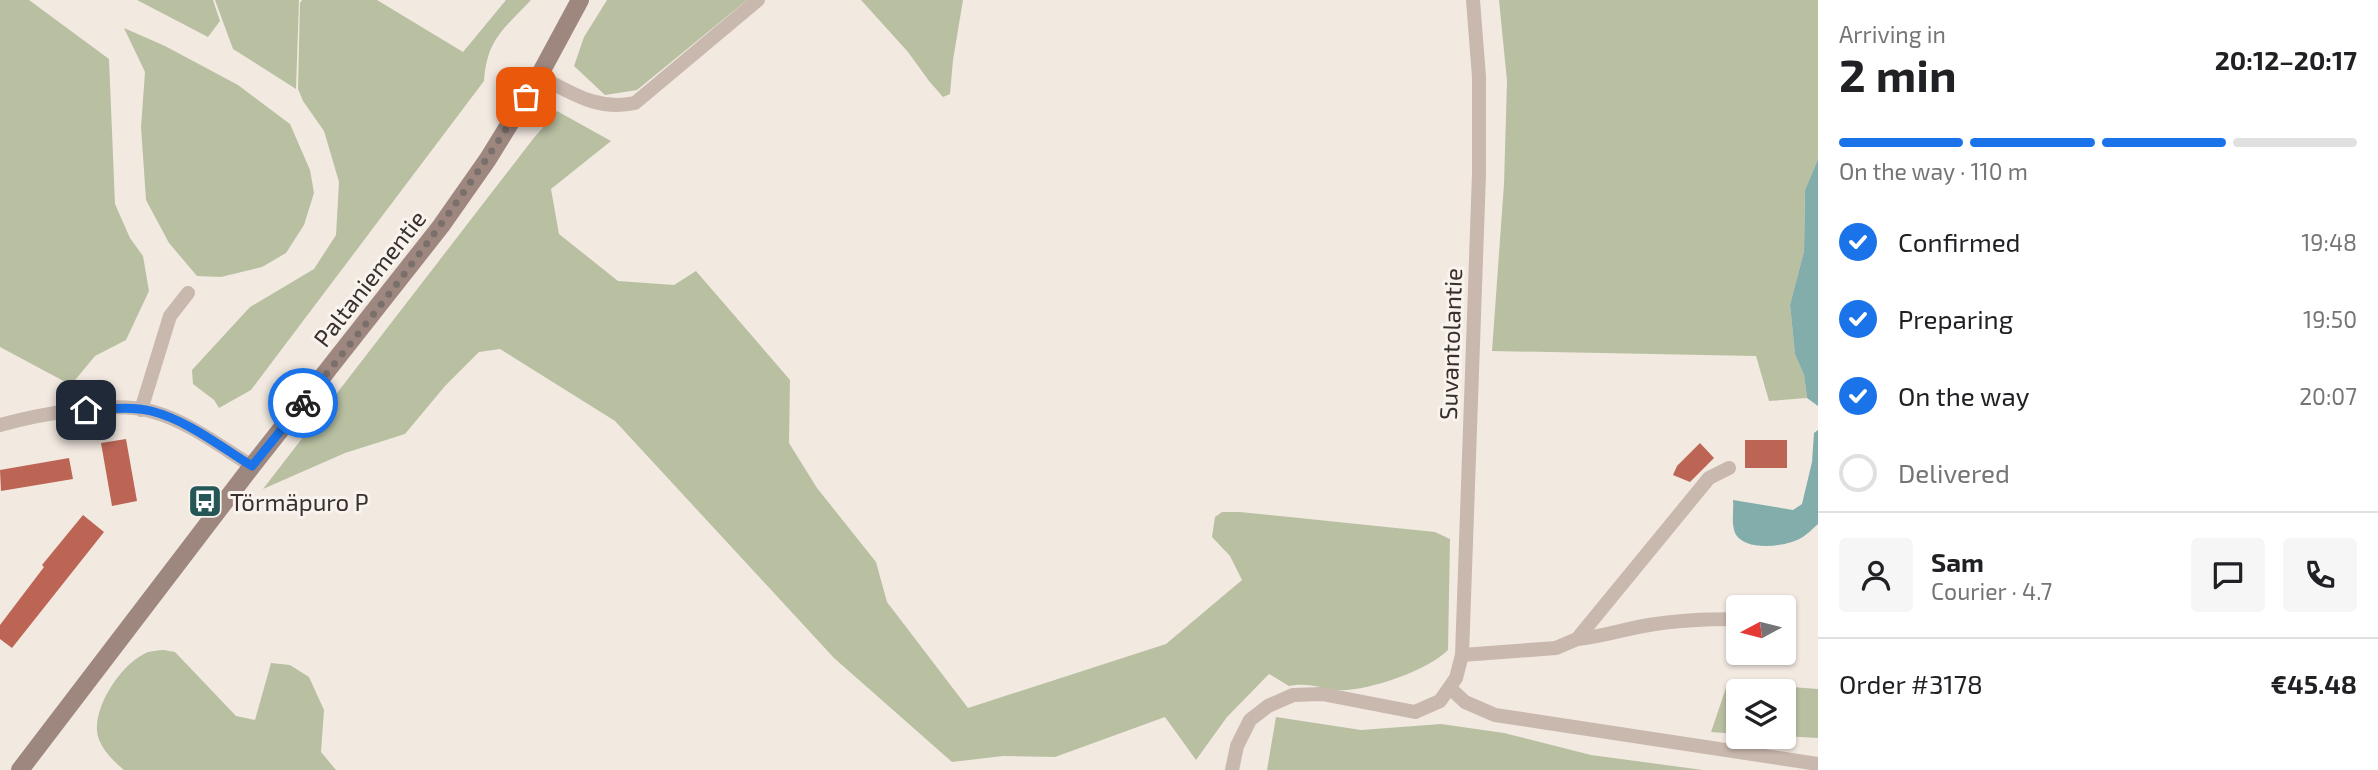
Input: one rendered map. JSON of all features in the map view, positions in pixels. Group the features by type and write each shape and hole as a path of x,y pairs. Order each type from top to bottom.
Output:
{"street":[{"name":"Paltaniementie","path":"20,770 252,466 441,226 488,159 539,76 580,0"},
{"path":"539,76 603,106 635,103 758,0"},
{"name":"Suvantolantie","path":"1450,688 1456,678 1462,655 1479,174 1479,77 1473,0"},
{"path":"141,410 170,316 188,293"},
{"path":"0,425 86,410 153,411 186,426 252,466"},
{"path":"1577,639 1709,478 1728,468"},
{"path":"1462,655 1556,648 1577,639 1648,625 1696,619 1726,619"},
{"path":"1232,770 1237,746 1250,720 1268,706 1293,695 1321,694 1415,712 1440,701 1450,688 1465,702 1495,715 1818,764"}],"green space":[{"path":"0,0 29,0 109,59 115,204 130,238 143,256 149,291 126,340 95,356 71,385 0,347"},
{"path":"137,0 213,0 220,21 208,37"},
{"path":"215,0 299,0 296,89 233,49"},
{"path":"302,0 377,0 463,52 506,0 531,0 505,27 493,45 484,81 251,390 219,408 214,400 193,384 192,370 250,307 314,269 336,235 339,182 324,131 298,89"},
{"path":"607,0 747,0 637,90 605,95 574,66 584,37"},
{"path":"861,0 963,0 950,94 943,97 908,52"},
{"path":"1499,0 1818,0 1818,159 1805,190 1804,251 1790,305 1795,353 1804,375 1807,398 1769,401 1756,356 1492,351 1504,184 1507,81"},
{"path":"124,28 165,46 238,85 290,124 310,170 314,193 304,225 286,253 262,267 221,277 197,276 169,243 146,200 141,127 145,72"},
{"path":"557,111 611,141 551,189 559,234 618,281 674,285 696,271 790,380 789,443 817,488 876,562 887,602 968,708 1166,644 1242,580 1230,556 1212,537 1215,517 1222,512 1435,532 1450,539 1448,650 1426,665 1396,679 1364,688 1337,690 1307,685 1289,686 1269,674 1227,717 1196,760 1165,717 1055,757 1003,756 952,762 834,658 615,421 500,349 479,352 445,386 405,434 345,453 263,489"},
{"path":"148,652 175,652 236,716 255,720 271,663 290,665 309,677 324,710 321,752 336,770 124,770 103,748 98,737 101,708 112,685 129,665"},
{"path":"1796,687 1818,689 1818,738 1796,737"},
{"path":"1726,688 1726,733 1711,732"},
{"path":"1276,717 1361,730 1441,724 1504,733 1591,755 1703,770 1267,770"}],"water":[{"path":"1818,159 1818,406 1807,398 1804,375 1795,354 1790,305 1804,251 1805,190"},
{"path":"1818,430 1818,524 1803,537 1786,544 1756,545 1740,539 1734,529 1733,500 1793,510 1802,504 1812,462 1814,433"}],"building":[{"path":"126,439 137,501 112,506 101,443"},
{"path":"1745,440 1787,440 1787,468 1745,468"},
{"path":"1700,443 1714,458 1690,482 1673,475 1677,466"},
{"path":"69,458 73,479 1,491 0,470"},
{"path":"83,515 104,532 12,648 0,639 0,625 44,567 42,565"}],"way so far":[{"path":"303,403 441,226 488,159 526,97"}],"place":[{"name":"Törmäpuro P","path":"205,501"}],"route":[{"path":"86,410 153,411 186,426 252,466 303,403"}]}
